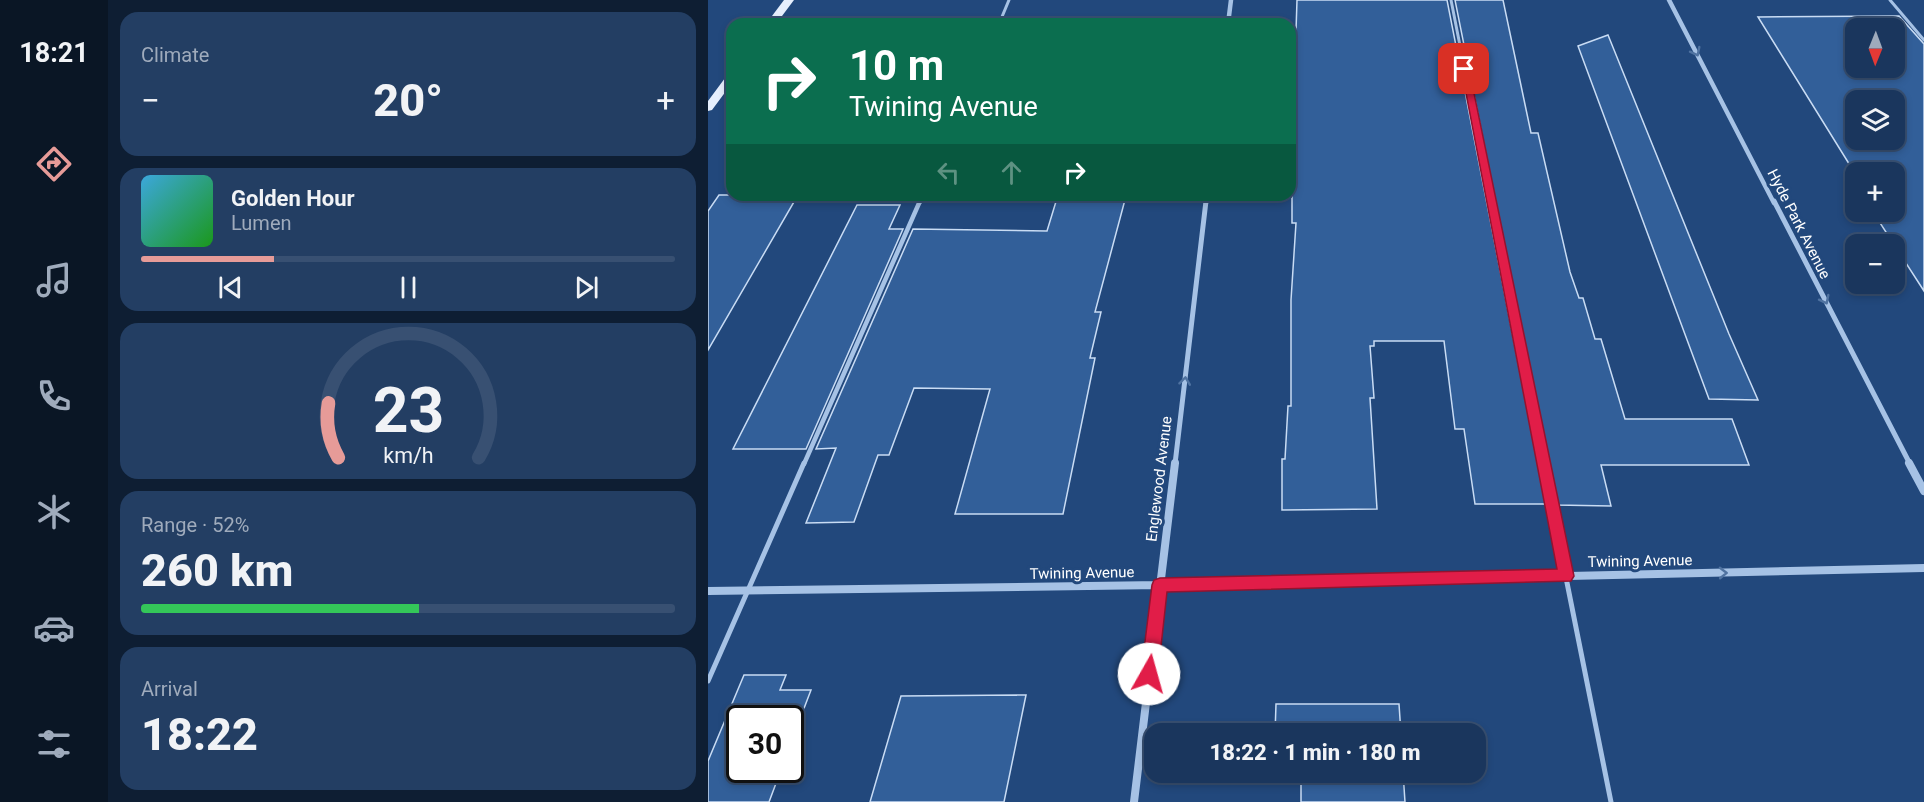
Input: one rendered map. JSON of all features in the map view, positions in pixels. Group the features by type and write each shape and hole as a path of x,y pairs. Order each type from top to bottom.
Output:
{"main road":[{"path":"776,18 789,0"},
{"path":"708,108 726,84"}],"street":[{"path":"1229,18 1231,0"},
{"name":"Hyde Park Avenue","path":"1669,0 1924,491"},
{"name":"Englewood Avenue","path":"1134,802 1206,201"},
{"name":"Twining Avenue","path":"708,591 1160,585 1924,568"}],"lane":[{"path":"1002,18 1009,0"},
{"path":"1450,0 1611,802"},
{"path":"1890,0 1924,40"},
{"path":"708,681 920,201"}],"building":[{"path":"1297,0 1447,0 1546,504 1475,504 1464,429 1455,429 1444,341 1374,341 1374,346 1370,346 1374,398 1370,398 1377,509 1282,510 1282,459 1285,459 1288,406 1291,406 1291,300 1296,223 1292,223 1292,201 1296,201"},
{"path":"1455,0 1503,0 1531,133 1538,133 1570,272 1579,298 1583,298 1595,339 1601,339 1625,419 1732,419 1749,465 1601,465 1611,506 1556,505"},
{"path":"1899,16 1901,18 1845,18 1845,78 1905,78 1905,23 1924,44 1924,291 1905,262 1905,234 1887,234 1879,222 1905,222 1905,162 1848,162 1758,17"},
{"path":"1608,35 1758,400 1709,399 1578,46"},
{"path":"719,195 726,195 726,201 795,201 708,350 708,211"},
{"path":"1056,201 1125,201 1095,312 1101,312 1090,358 1095,358 1063,514 955,514 990,389 914,388 889,455 878,455 854,522 806,523 836,448 816,449 913,229 1047,231"},
{"path":"857,205 900,205 889,229 903,229 806,449 733,449"},
{"path":"744,675 786,675 780,690 811,690 804,708 804,705 731,705"},
{"path":"1026,695 1004,802 870,802 901,696"},
{"path":"1276,704 1399,704 1400,723 1275,723"},
{"path":"726,718 726,783 776,783 769,802 708,802 708,761"},
{"path":"1301,783 1404,783 1405,802 1301,802"}],"route":[{"path":"1149,674 1160,585 1566,576 1464,69"}]}
